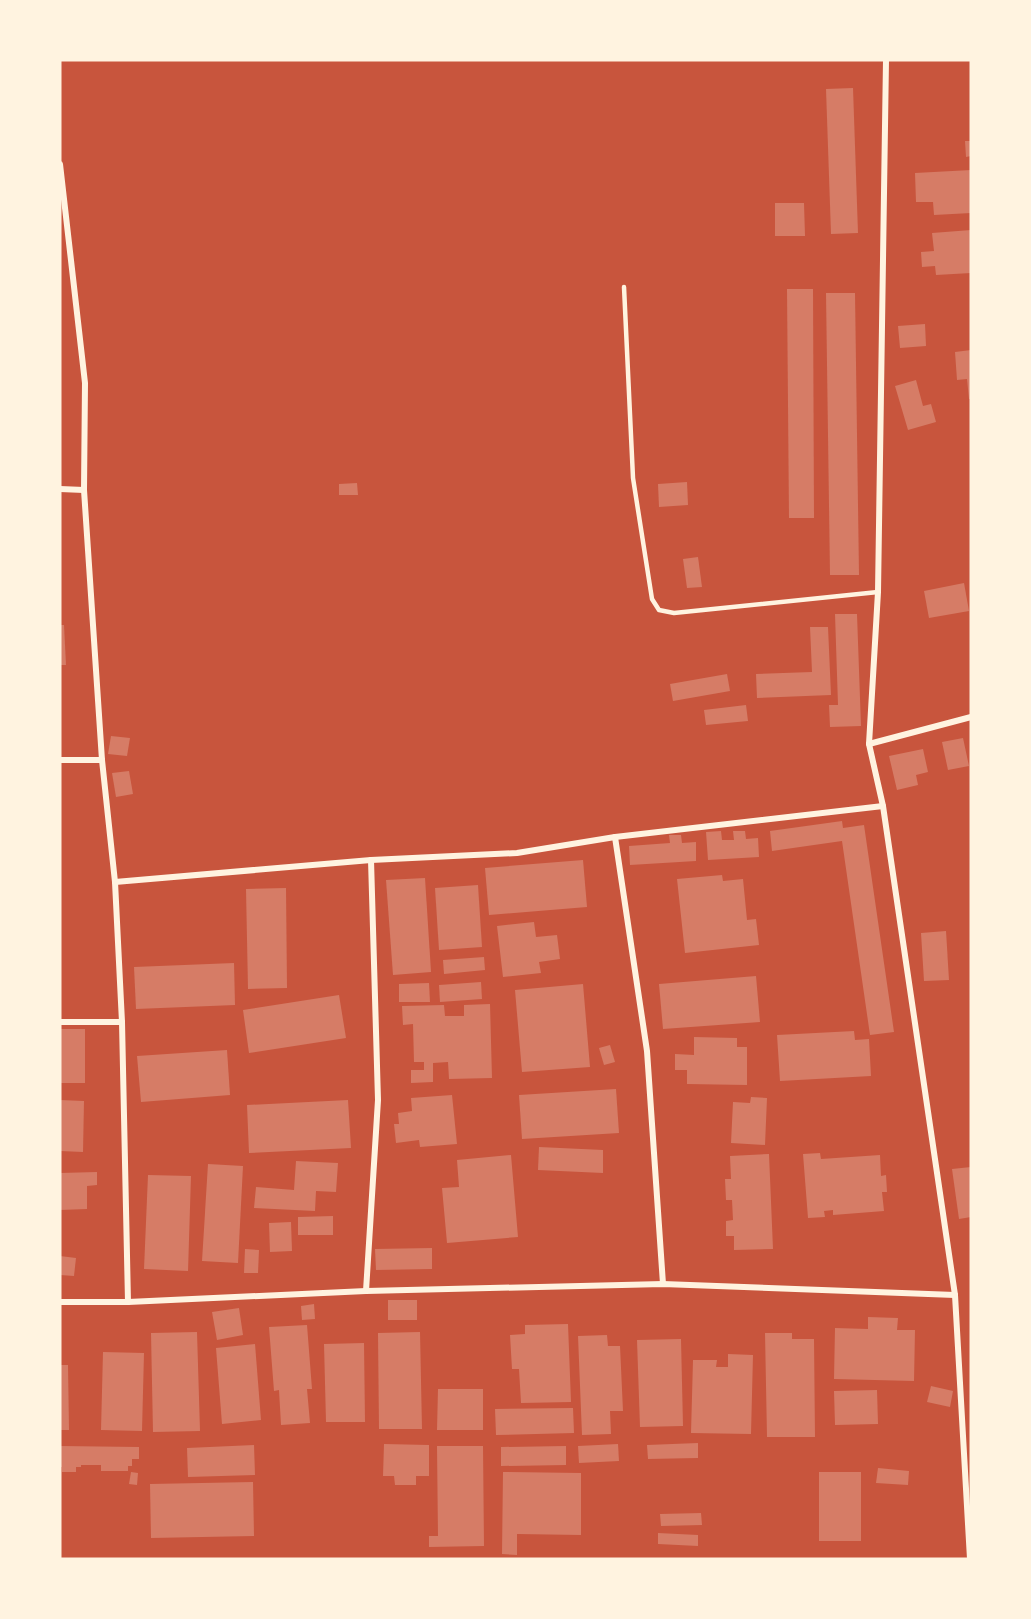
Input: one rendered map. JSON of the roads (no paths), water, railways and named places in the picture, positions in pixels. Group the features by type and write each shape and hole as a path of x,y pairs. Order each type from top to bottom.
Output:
{"street":[{"path":"886,60 878,592 869,744 883,806 955,1295 970,1559"},
{"path":"60,164 85,383 84,490 102,760 115,882 122,1022 128,1302"},
{"path":"60,489 84,490"},
{"path":"869,744 971,717"},
{"path":"60,760 102,760"},
{"path":"115,882 371,860 517,853 615,837 883,806"},
{"path":"615,837 647,1051 663,1284"},
{"path":"366,1291 378,1100 371,860"},
{"path":"60,1022 122,1022"},
{"path":"60,1302 128,1302 366,1291 663,1284 955,1295"}],"lane":[{"path":"624,287 633,478 652,599 659,610 674,613 878,592"}]}
